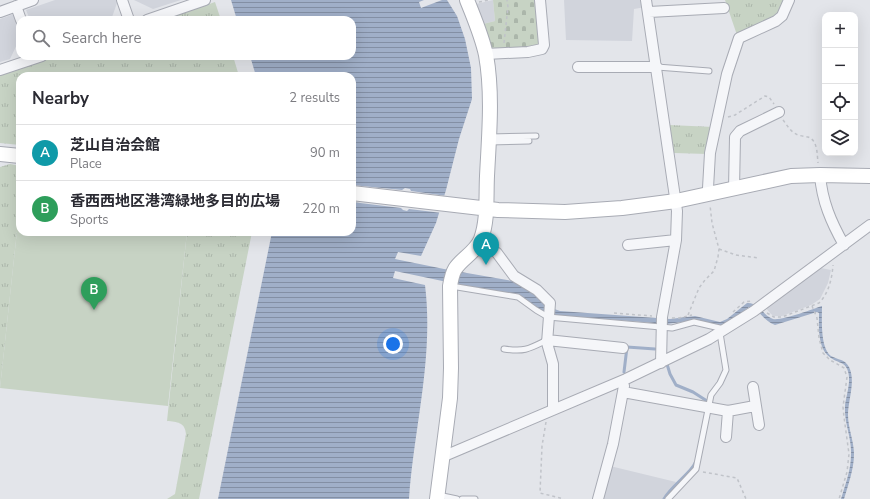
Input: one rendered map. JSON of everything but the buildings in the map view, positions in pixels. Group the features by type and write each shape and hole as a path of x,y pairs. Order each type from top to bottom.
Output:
{"street":[{"path":"0,12 33,0"},
{"path":"122,0 128,16"},
{"path":"158,16 205,0"},
{"path":"486,54 528,52 542,49 544,44 540,0"},
{"path":"646,0 676,201 676,240 661,322 661,362"},
{"path":"708,194 710,153 727,74 738,38 776,21 782,16 789,0"},
{"path":"437,497 450,398 450,286 452,276 456,268 481,241 486,208 489,139 489,80 486,54 471,2"},
{"path":"16,6 20,16"},
{"path":"649,12 724,8"},
{"path":"0,70 28,60"},
{"path":"578,67 657,67"},
{"path":"734,189 735,137 740,131 778,112"},
{"path":"0,154 16,156"},
{"path":"820,175 827,210 844,245"},
{"path":"356,193 459,206 516,211 565,212 622,208 676,201 791,176 870,176"},
{"path":"442,457 626,379 709,339 757,308 869,228"},
{"path":"628,246 676,240"},
{"path":"481,241 497,253 514,276 537,290 550,303 547,340 553,364 550,411"},
{"path":"547,340 623,348"},
{"path":"598,499 613,444 626,379"},
{"path":"753,387 759,425"},
{"path":"623,392 728,411 756,406"},
{"path":"691,404 693,394"},
{"path":"726,437 728,411"}],"lane":[{"path":"657,67 709,71"},
{"path":"489,139 536,136"},
{"path":"489,139 529,141"},
{"path":"450,286 518,297 548,317 661,322 672,328 694,322 723,331 726,370 720,383 711,396 696,469 668,499"},
{"path":"504,349 524,351 547,340"},
{"path":"437,497 457,499"},
{"path":"462,499 475,499"}],"path":[{"path":"471,2 489,0"},
{"path":"503,53 508,7 507,0"},
{"path":"718,118 735,115 765,96 769,97 789,129 796,135 811,138 813,140 817,147 820,175"},
{"path":"688,315 699,288 714,271 719,249 712,223 708,194"},
{"path":"719,249 736,255 759,258"},
{"path":"730,314 744,302 748,301 756,302 757,308 770,316 777,318 820,303 824,298 833,272 835,251"},
{"path":"812,306 817,318 818,338 823,353 830,360 844,368 847,377 843,407 849,454 839,499"},
{"path":"614,313 661,322 688,315 696,315"},
{"path":"550,411 542,446 540,493 564,499"},
{"path":"696,469 701,472 737,478 746,499"}],"shaded area":[{"path":"55,0 116,0 117,3 112,16 28,16 26,10"},
{"path":"134,0 181,0 153,9"},
{"path":"493,0 495,21 483,24 476,4"},
{"path":"564,0 644,0 645,7 634,9 632,41 566,40"},
{"path":"14,14 16,20 16,46 10,59 0,62 0,19"},
{"path":"816,267 831,270 828,283 820,299 811,305 782,316 774,316 771,314 764,306"},
{"path":"610,466 676,482 663,499 600,499"}],"green space":[{"path":"493,0 538,0 541,47 493,51 483,24 495,21"},
{"path":"725,0 786,0 779,14 737,35"},
{"path":"215,2 220,16 175,16"},
{"path":"45,60 234,60 238,72 16,72 16,145 0,143 0,75"},
{"path":"669,125 714,127 707,154 674,153"},
{"path":"10,164 16,165 16,236 0,388 0,167"},
{"path":"16,236 187,236 168,406 0,388"},
{"path":"187,236 251,236 199,499 167,499 175,494 186,434 184,427 180,423 167,421"}],"water":[{"path":"231,0 424,0 419,2 421,8 442,0 447,0 457,16 465,39 471,68 472,99 459,139 436,223 421,256 398,252 395,259 513,281 533,293 548,305 560,311 670,319 695,316 720,322 727,319 747,303 755,305 773,319 790,317 822,306 822,333 827,352 831,356 847,364 852,378 848,415 854,449 854,460 844,499 841,499 851,461 851,449 845,412 849,376 845,365 831,358 823,349 820,337 819,313 817,312 775,325 753,308 749,307 727,324 721,326 697,320 667,324 553,315 537,309 523,298 395,271 393,278 425,285 427,312 425,366 411,472 409,499 218,499 271,236 356,236 356,72 255,72 251,60 356,60 356,16 236,16"}],"pier":[{"path":"356,185 402,190 405,188 410,189 411,191 447,196 442,213 409,209 407,211 401,208 356,202"}],"waterway":[{"path":"624,372 627,347 655,349"},
{"path":"667,364 676,385 693,392 707,401 707,405"},
{"path":"664,499 667,494 690,471 695,463"}],"place":[{"name":"芝山自治会館","path":"486,265"},
{"name":"香西西地区港湾緑地多目的広場","path":"94,310"}]}
